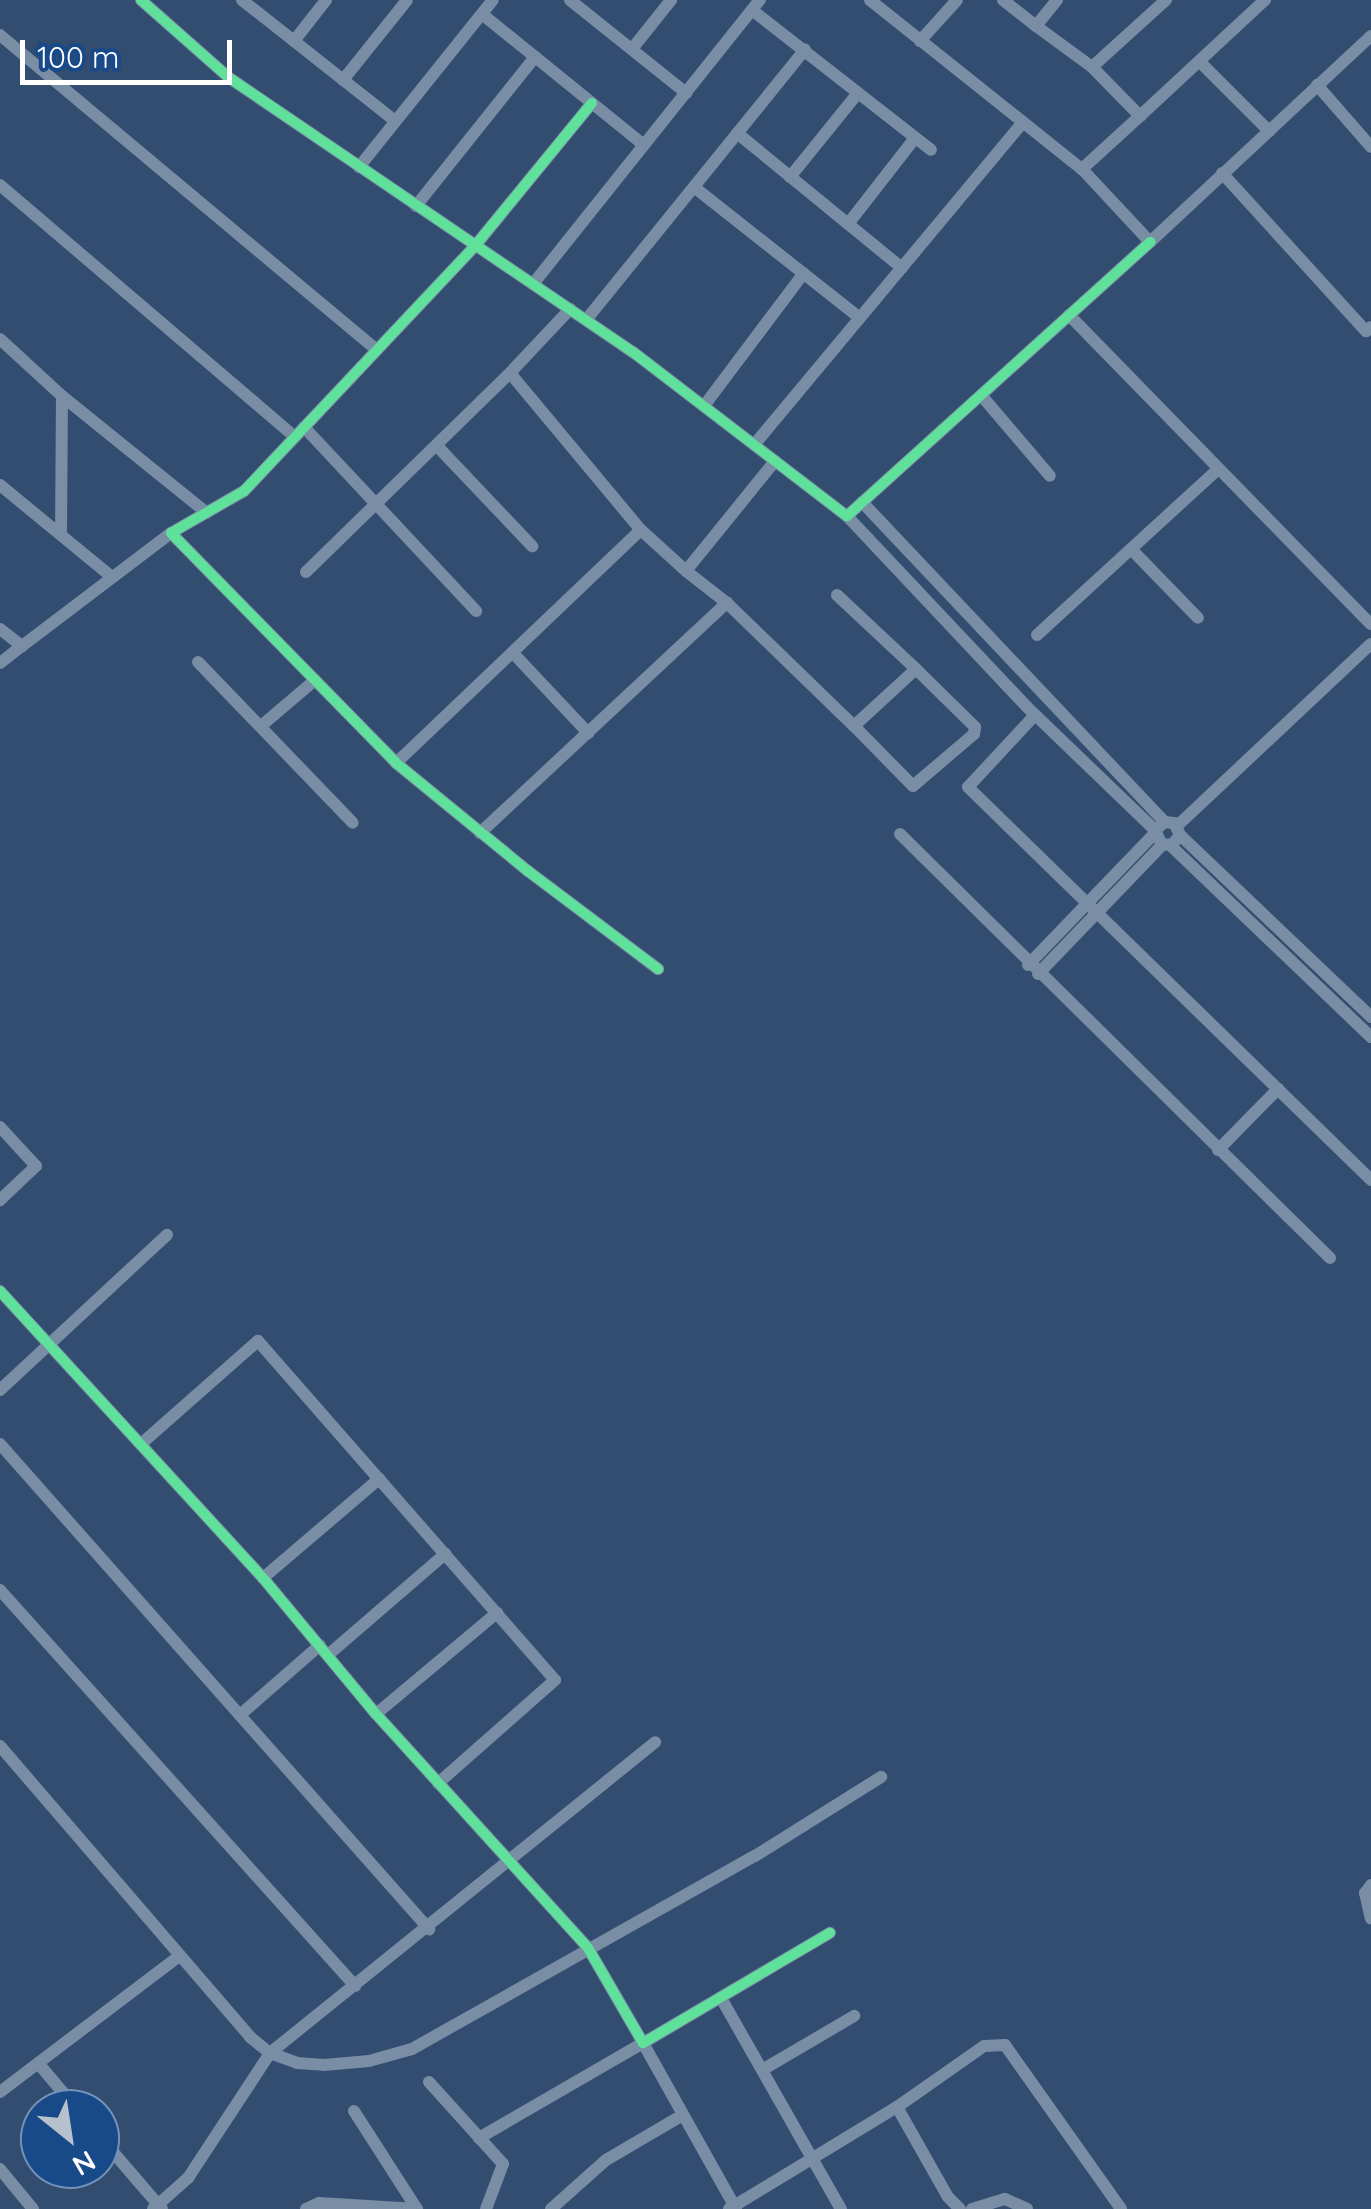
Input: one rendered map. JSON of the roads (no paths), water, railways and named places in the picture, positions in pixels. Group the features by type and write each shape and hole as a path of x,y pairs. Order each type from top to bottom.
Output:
{"street":[{"path":"242,0 395,122"},
{"path":"294,41 326,0"},
{"path":"343,80 407,0"},
{"path":"358,167 493,0"},
{"path":"632,49 671,0"},
{"path":"870,0 1082,170 1150,242"},
{"path":"920,41 956,0"},
{"path":"1004,0 1092,67 1140,116"},
{"path":"1036,26 1057,0"},
{"path":"1092,67 1166,0"},
{"path":"1082,170 1266,0"},
{"path":"143,1 228,77 586,320 846,516 1035,714 1371,1017"},
{"path":"575,2 686,92"},
{"path":"533,284 756,5 804,50 930,150"},
{"path":"482,14 644,146"},
{"path":"0,34 377,350"},
{"path":"846,516 1371,36"},
{"path":"586,320 804,50"},
{"path":"416,206 535,57"},
{"path":"1200,62 1269,131"},
{"path":"1318,86 1371,147"},
{"path":"790,177 858,93"},
{"path":"0,663 170,533 244,492 475,246 592,103"},
{"path":"754,445 1022,123"},
{"path":"737,134 902,268"},
{"path":"848,224 915,138"},
{"path":"1222,173 1369,331"},
{"path":"0,185 300,432 377,503 476,611"},
{"path":"694,186 860,318"},
{"path":"704,406 804,273"},
{"path":"306,572 438,447 570,309"},
{"path":"1069,314 1371,624"},
{"path":"0,340 62,396 207,512"},
{"path":"510,373 641,530 727,602 913,786 974,734 975,727 837,595"},
{"path":"981,395 1050,476"},
{"path":"61,535 62,396"},
{"path":"438,447 532,546"},
{"path":"686,571 775,461"},
{"path":"1037,635 1218,469"},
{"path":"0,485 112,577"},
{"path":"862,502 1166,834 1310,983 1371,1038"},
{"path":"396,763 641,530"},
{"path":"170,533 396,763 480,833 658,969"},
{"path":"1131,549 1198,618"},
{"path":"480,833 727,602"},
{"path":"0,629 22,646"},
{"path":"1033,969 1166,834 1371,644"},
{"path":"513,653 588,733"},
{"path":"198,662 353,823"},
{"path":"854,726 916,669"},
{"path":"261,726 315,680"},
{"path":"1035,714 968,787 1371,1180"},
{"path":"900,834 1330,1258"},
{"path":"1310,983 1322,970"},
{"path":"1218,1150 1278,1089"},
{"path":"0,1127 36,1166 0,1200"},
{"path":"0,1390 166,1235"},
{"path":"0,1290 263,1578 376,1714 588,1948 733,2208 897,2107 984,2046 1005,2045 1121,2209"},
{"path":"141,1444 258,1341 497,1613 555,1680 438,1783"},
{"path":"0,1444 429,1929"},
{"path":"263,1578 379,1479"},
{"path":"240,1715 445,1554"},
{"path":"0,1590 356,1986"},
{"path":"376,1714 497,1613"},
{"path":"120,2162 157,2208 188,2178 270,2053 429,1929 656,1742"},
{"path":"0,1746 250,2038 270,2053 297,2063 324,2066 369,2062 412,2049 755,1856 881,1777"},
{"path":"1371,1886 1365,1893 1371,1918"},
{"path":"479,2138 830,1933"},
{"path":"0,2092 178,1957"},
{"path":"721,1998 842,2209"},
{"path":"762,2070 854,2016"},
{"path":"38,2063 59,2089"},
{"path":"429,2082 503,2164 486,2209"},
{"path":"897,2107 948,2196 960,2209"},
{"path":"354,2110 417,2209"},
{"path":"551,2209 606,2160 681,2116"},
{"path":"0,2169 33,2209"},
{"path":"972,2209 1005,2199 1027,2209"},
{"path":"306,2209 320,2203 417,2209"}]}
